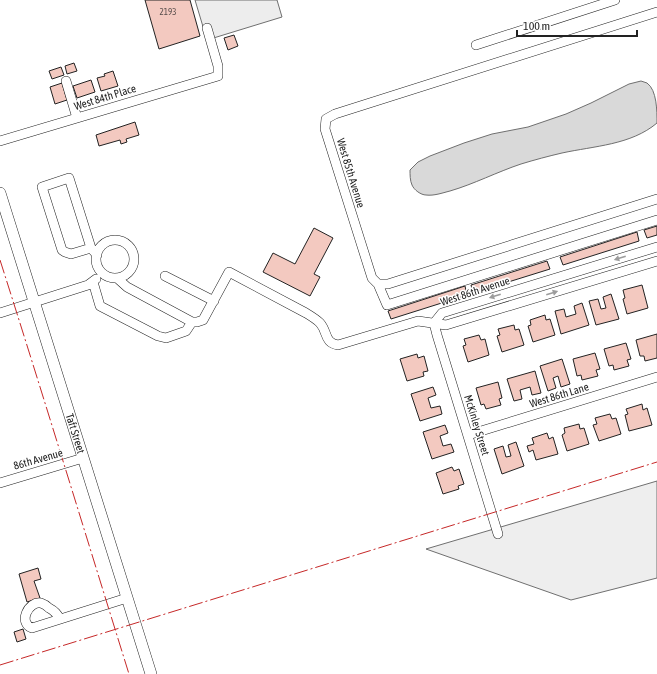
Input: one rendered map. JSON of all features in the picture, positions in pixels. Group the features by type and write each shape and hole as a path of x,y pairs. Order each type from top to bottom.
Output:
{"main road":[{"name":"Taft Street","path":"0,193 151,674"}],"street":[{"path":"476,45 615,0"},
{"name":"West 85th Avenue","path":"378,284 372,278 325,129 326,119 335,114 657,12"},
{"name":"West 84th Place","path":"0,141 218,76 218,66 208,28"},
{"path":"66,81 77,118"},
{"path":"94,251 69,178 42,187 62,250 71,254 94,251 109,241 122,241 132,250 134,255 132,268 123,276 112,278 100,270 97,265 94,251"},
{"path":"657,199 388,284 378,284 387,305 657,220"},
{"name":"West 86th Avenue","path":"657,247 442,313 434,323 446,325 657,261"},
{"path":"117,278 127,287 192,322 197,322 203,320 229,272 306,313 318,321 324,328 328,340 332,344 338,345 418,322 434,323"},
{"path":"0,313 88,285 104,274"},
{"path":"165,276 214,301"},
{"path":"93,282 100,306 158,336 166,338 186,331 192,322"},
{"name":"McKinley Street","path":"434,323 498,534"},
{"name":"West 86th Lane","path":"468,435 657,377"},
{"name":"86th Avenue","path":"0,482 83,458"},
{"path":"60,619 127,598"}],"shaded area":[{"path":"195,0 277,0 282,17 207,40"},
{"path":"641,81 650,86 655,96 657,123 636,136 612,144 562,153 512,167 459,188 438,194 424,195 416,190 412,185 410,180 410,170 418,162 430,156 492,134 528,127 566,114 629,84"},
{"path":"657,481 657,578 571,600 426,549"}],"building":[{"path":"145,0 190,0 200,36 159,49"},
{"path":"234,35 238,46 228,50 224,38"},
{"path":"74,63 77,71 67,74 65,66"},
{"path":"61,67 64,75 52,79 49,71"},
{"path":"113,71 118,86 101,91 97,78 105,76 104,74"},
{"path":"91,80 95,92 77,98 73,86"},
{"path":"62,83 67,100 55,104 50,87"},
{"path":"135,122 139,135 126,139 127,142 121,144 120,140 99,146 96,135"},
{"path":"657,226 657,235 647,238 644,230"},
{"path":"314,228 333,238 314,274 320,277 310,296 263,272 273,253 295,264"},
{"path":"637,232 639,241 563,265 560,257"},
{"path":"547,261 550,269 473,293 471,285"},
{"path":"642,285 648,308 627,314 623,299 625,298 623,290"},
{"path":"465,286 467,295 391,319 388,311"},
{"path":"611,294 619,319 596,325 589,301 598,299 601,309 606,308 603,297"},
{"path":"582,303 589,325 561,334 555,311 564,309 566,317 576,314 574,306"},
{"path":"545,315 546,320 550,319 555,335 533,342 528,326 531,325 530,320"},
{"path":"514,325 515,330 519,329 524,345 502,352 497,336 500,335 498,329"},
{"path":"657,334 657,358 645,361 644,356 640,356 636,340"},
{"path":"479,335 481,340 485,339 489,355 468,362 463,346 466,345 464,339"},
{"path":"626,343 631,359 627,360 629,366 614,370 613,365 609,366 604,349"},
{"path":"595,353 600,369 596,370 598,376 582,380 581,375 577,376 573,359"},
{"path":"417,354 418,358 424,356 428,371 423,372 424,376 407,381 400,359"},
{"path":"562,359 570,384 561,387 558,376 553,378 556,388 548,391 540,366"},
{"path":"535,371 541,393 532,395 530,387 520,390 522,399 514,401 507,379"},
{"path":"498,382 502,398 499,399 501,405 486,409 484,404 481,405 476,388"},
{"path":"433,387 436,395 428,398 431,408 440,406 442,414 420,421 411,394"},
{"path":"642,404 643,410 647,408 652,425 629,431 625,415 628,414 626,409"},
{"path":"610,414 612,419 616,418 621,434 599,441 593,425 597,424 595,418"},
{"path":"579,424 580,429 584,428 589,444 567,451 562,435 565,433 564,428"},
{"path":"445,425 448,433 440,436 443,446 451,444 454,452 432,459 423,432"},
{"path":"547,433 549,439 553,437 558,454 536,460 533,450 529,452 527,446 534,444 532,438"},
{"path":"516,442 524,466 502,474 494,449 503,446 506,457 511,456 508,445"},
{"path":"452,467 454,471 459,469 464,484 458,486 459,489 443,494 436,473"},
{"path":"38,568 41,579 34,581 40,598 27,602 19,574"},
{"path":"23,629 26,639 17,642 14,632"}],"power":[{"path":"0,260 129,674"},
{"path":"0,665 657,462"}]}
